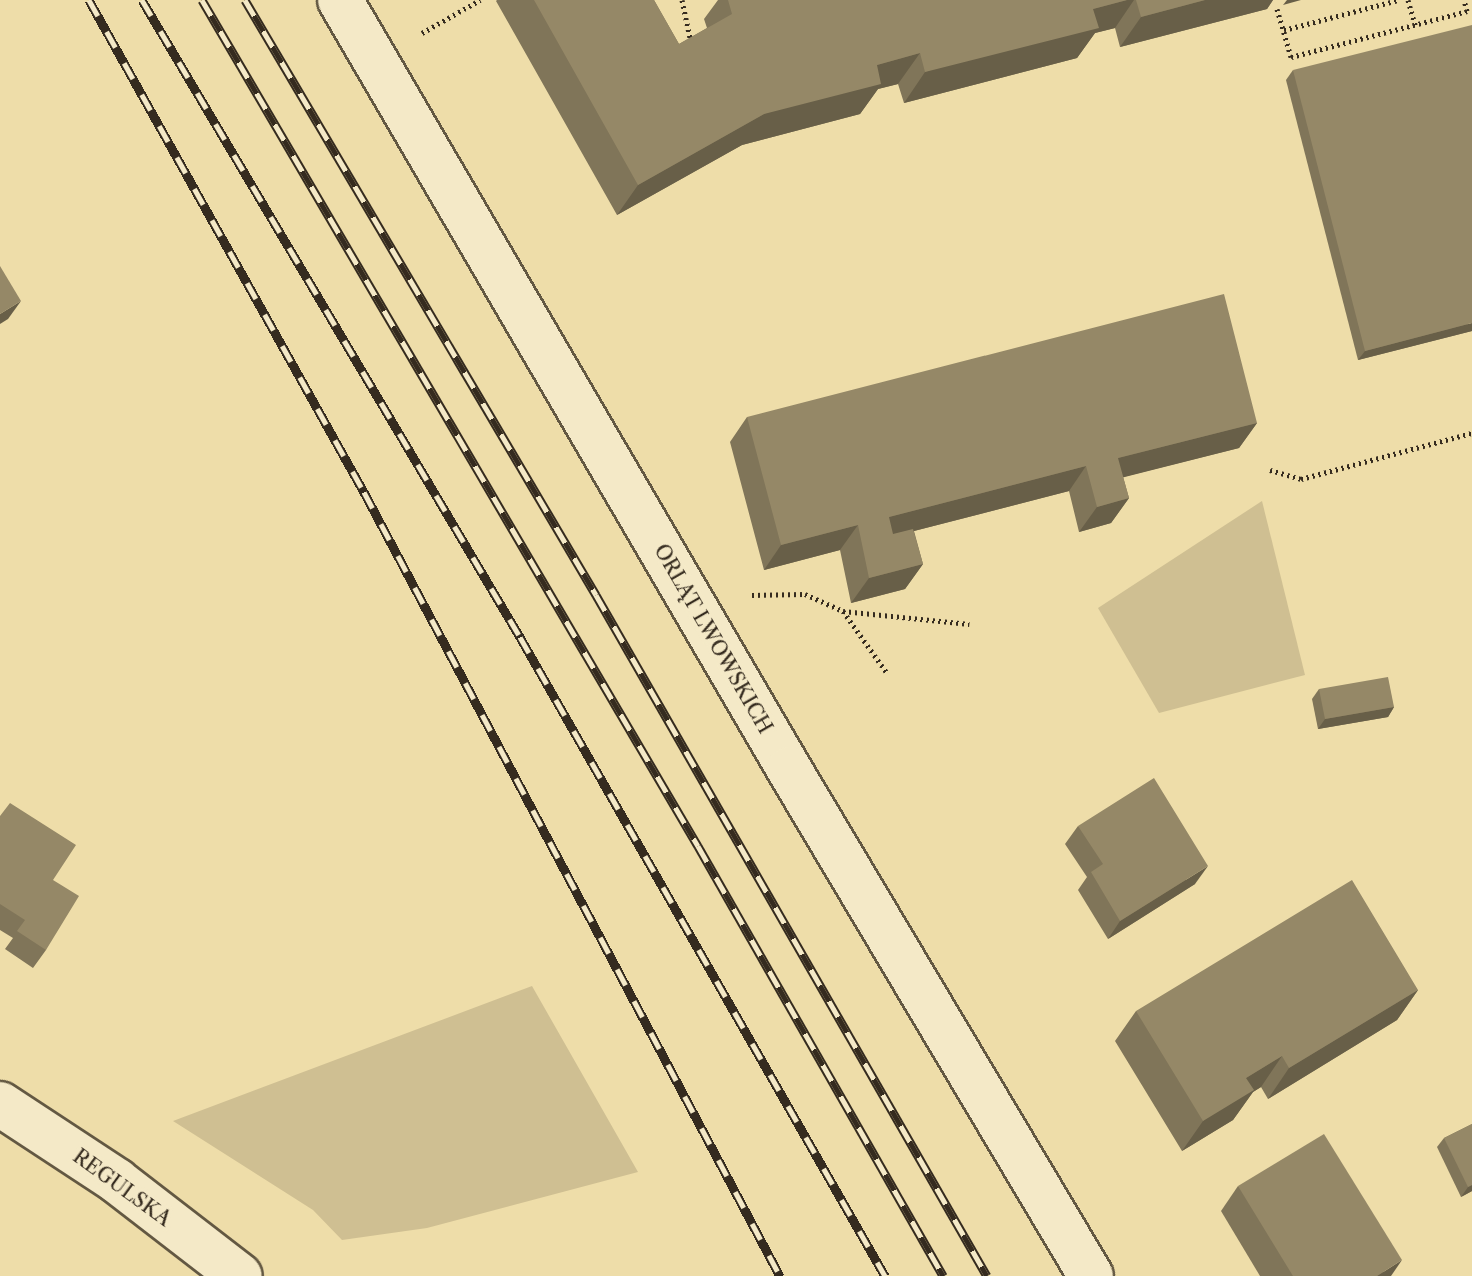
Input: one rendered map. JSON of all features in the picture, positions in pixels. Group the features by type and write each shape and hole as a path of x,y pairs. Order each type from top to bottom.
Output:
{"street":[{"name":"ORLĄT LWOWSKICH","path":"340,0 789,769 1091,1276"},
{"name":"REGULSKA","path":"0,1104 117,1181 240,1276"}],"path":[{"path":"419,35 480,0"},
{"path":"682,0 690,39"},
{"path":"1284,30 1398,0"},
{"path":"1408,0 1415,25"},
{"path":"1277,9 1291,57 1467,11 1464,0"},
{"path":"1270,470 1301,479 1472,433"},
{"path":"748,595 805,594 843,611 969,624"},
{"path":"843,611 887,673"}],"shaded area":[{"path":"1262,501 1305,675 1159,713 1098,608"},
{"path":"532,986 638,1172 427,1228 342,1240 313,1210 173,1121"}],"building":[{"path":"534,0 654,0 679,44 732,14 728,0 1127,0 1093,9 1099,28 925,72 920,53 877,65 881,84 764,114 638,185"},
{"path":"1136,0 1205,0 1141,17"},
{"path":"1472,25 1472,323 1365,351 1293,70"},
{"path":"0,266 21,301 0,314"},
{"path":"1224,294 1257,423 1118,458 1129,498 1097,507 1086,466 889,517 893,534 913,529 923,564 869,578 858,525 781,545 747,417"},
{"path":"1388,677 1394,707 1325,719 1319,689"},
{"path":"1154,778 1208,866 1120,921 1091,872 1103,864 1078,826"},
{"path":"10,803 76,845 53,880 79,896 46,950 17,931 25,920 0,904 0,816"},
{"path":"1352,880 1418,990 1289,1068 1282,1056 1246,1078 1254,1090 1203,1121 1136,1011"},
{"path":"1472,1124 1472,1185 1468,1187 1444,1138"},
{"path":"1324,1134 1402,1260 1377,1276 1293,1276 1238,1186"}],"railway":[{"path":"89,0 364,492 780,1276"},
{"path":"142,0 520,637 885,1276"},
{"path":"202,0 698,846 943,1276"},
{"path":"245,0 596,595 987,1276"}]}
